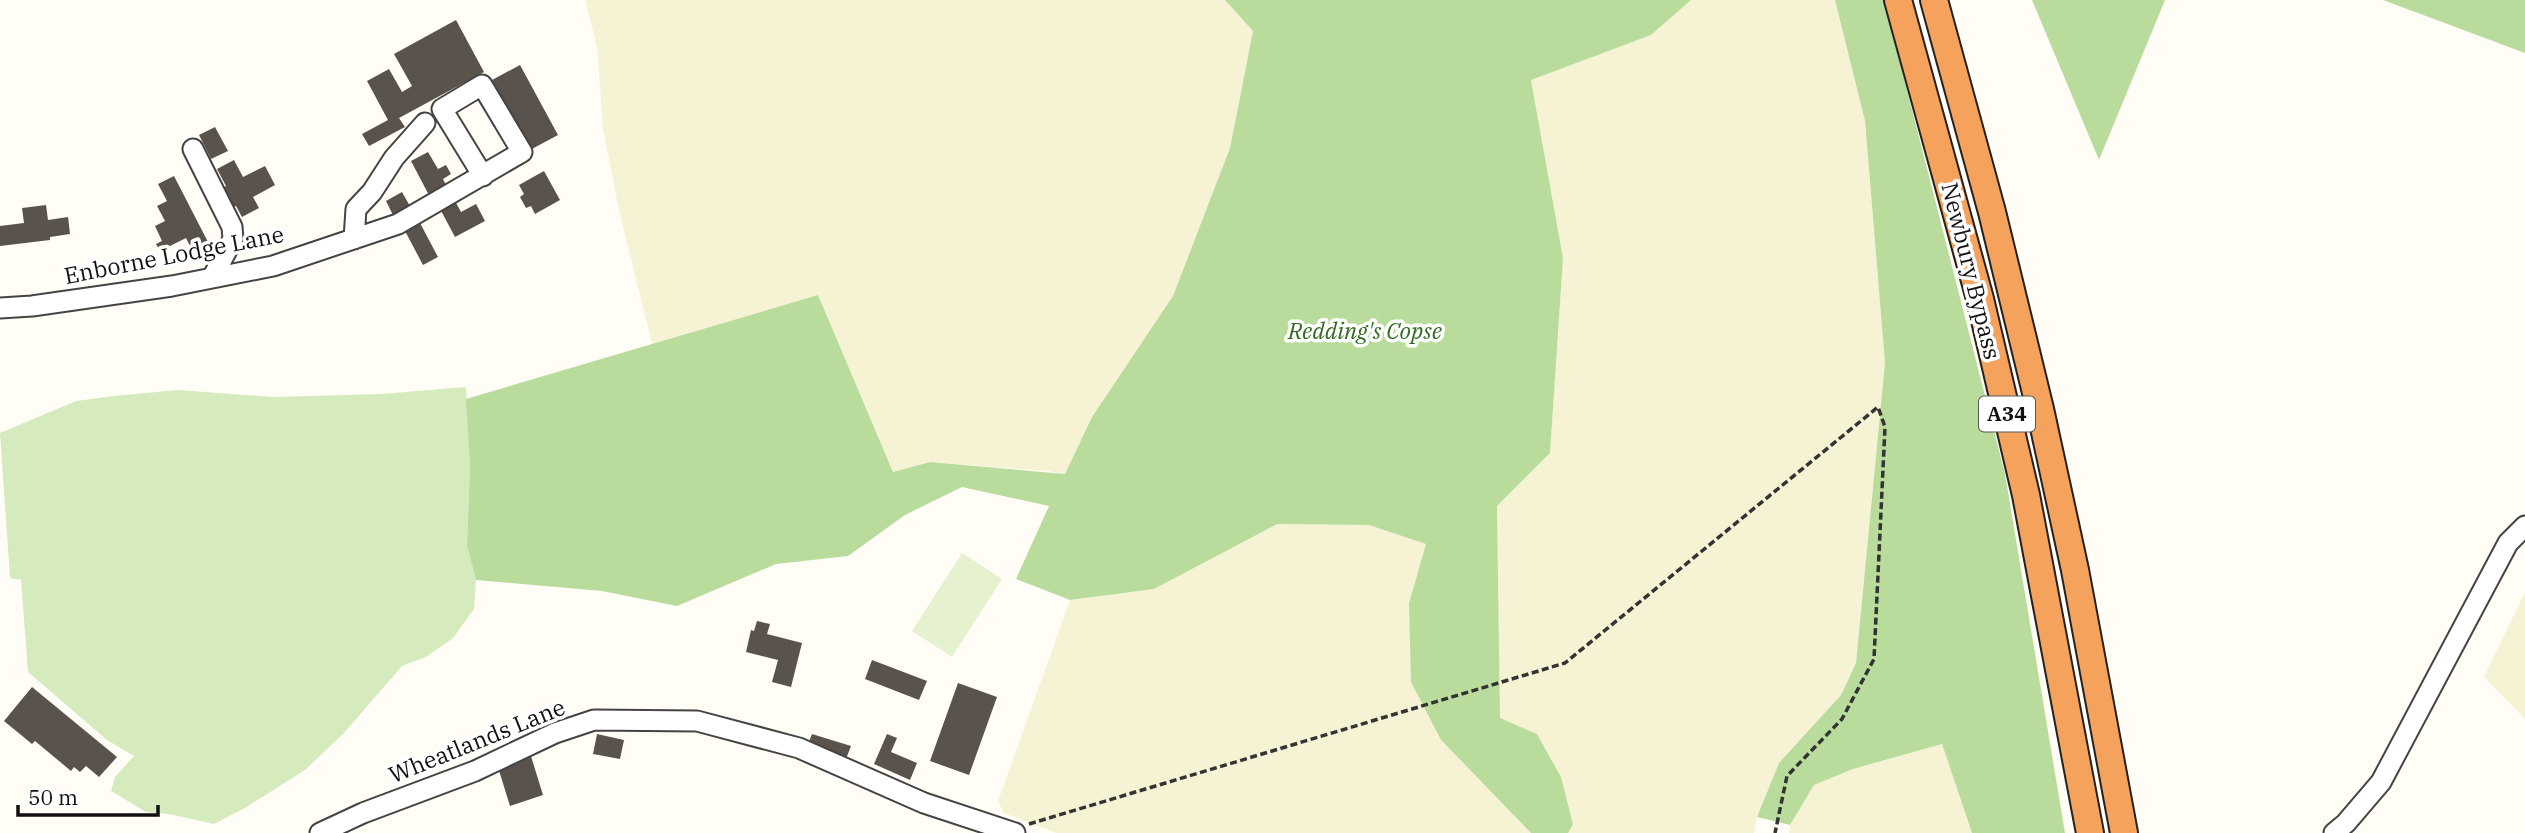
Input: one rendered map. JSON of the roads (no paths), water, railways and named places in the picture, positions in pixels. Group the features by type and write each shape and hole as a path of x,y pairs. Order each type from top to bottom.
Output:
{"highway":[{"name":"Newbury Bypass","path":"1898,0 1980,299 2026,495 2090,833"},
{"name":"Newbury Bypass","path":"1934,0 1992,212 2043,420 2080,596 2124,833"}],"street":[{"name":"Enborne Lodge Lane","path":"0,308 96,297 212,278 273,265 398,224 483,176 522,152 482,85 442,108 483,176"},
{"path":"354,239 356,209 394,158 425,123"},
{"path":"193,149 232,227 233,239 212,278"},
{"path":"2334,833 2381,782 2508,543 2525,526"},
{"name":"Wheatlands Lane","path":"320,833 363,813 475,771 555,733 594,720 697,721 799,748 924,803 1011,832"}],"park label":[{"name":"Redding's Copse","path":"1365,331"}]}
